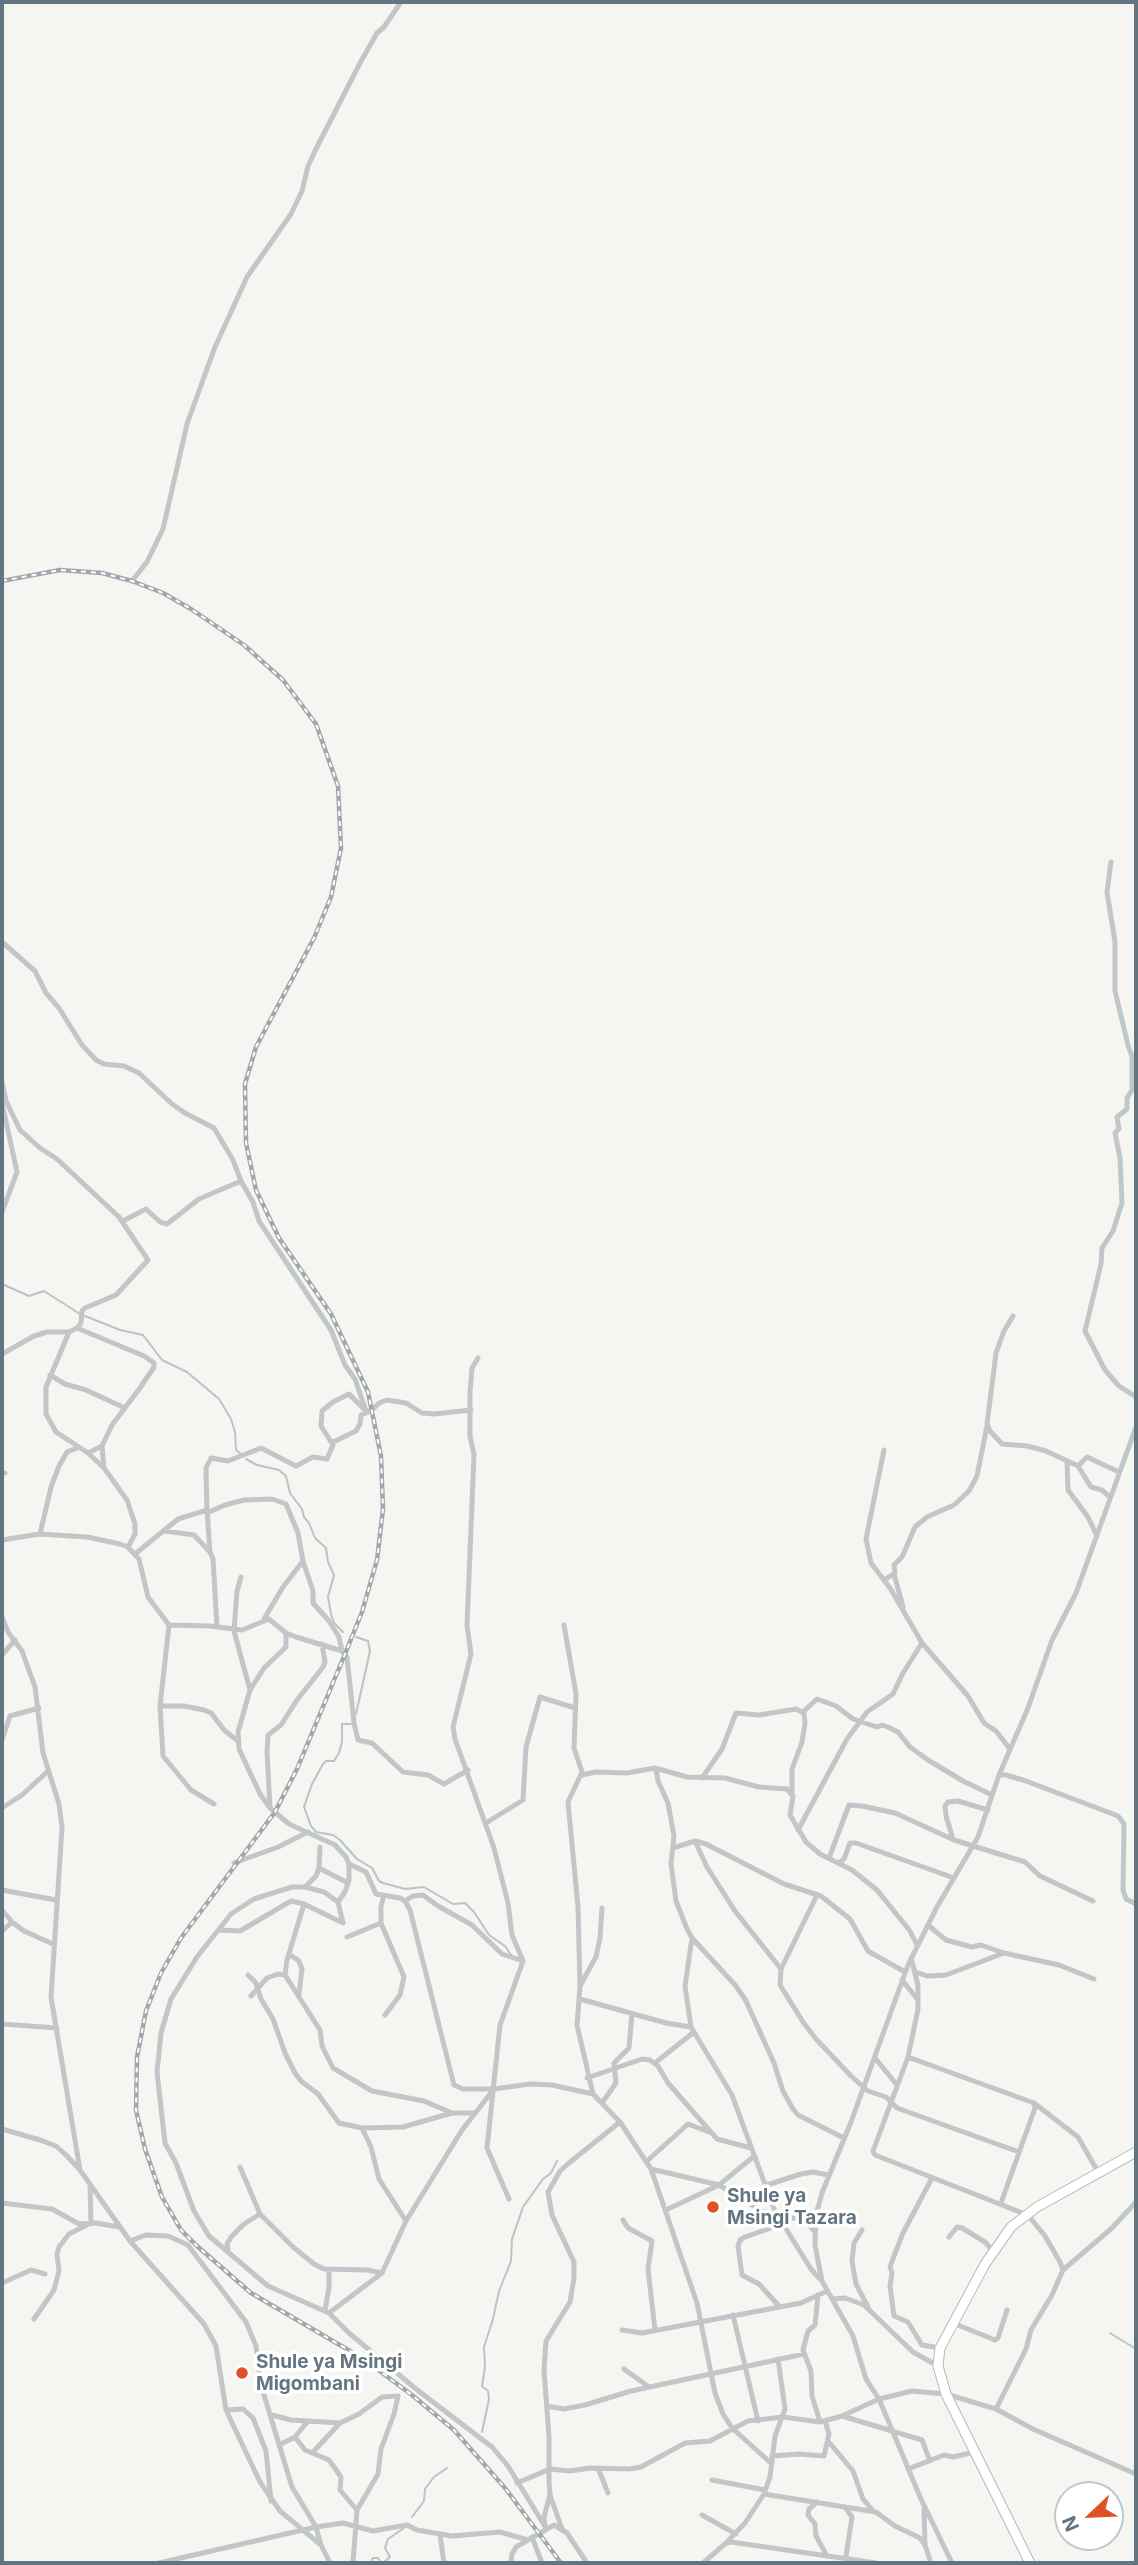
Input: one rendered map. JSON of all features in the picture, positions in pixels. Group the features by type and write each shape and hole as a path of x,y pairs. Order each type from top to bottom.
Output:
{"main road":[{"path":"1030,2563 946,2394 938,2366 940,2348 993,2251 1012,2227 1026,2215 1136,2152"}],"street":[{"path":"132,581 147,562 163,529 187,424 215,347 247,277 291,214 302,191 308,166 337,107 374,39 401,2"},
{"path":"1111,862 1107,892 1115,942 1115,991 1128,1045 1134,1058 1132,1090 1127,1098 1127,1109 1116,1117 1119,1129 1115,1133 1121,1158 1122,1203 1113,1231 1101,1248 1101,1264 1085,1331 1105,1370 1119,1386 1136,1397"},
{"path":"2,942 35,971 46,993 59,1008 82,1045 96,1060 104,1064 124,1066 139,1073 185,1113 211,1124 233,1160 262,1227 331,1330 345,1365 355,1379 366,1410"},
{"path":"2,1082 10,1111 20,1130 57,1159 123,1221 147,1256 146,1263 116,1295 82,1311 81,1323 77,1328 69,1332 47,1332 34,1336 2,1354"},
{"path":"2,1102 17,1172 2,1212"},
{"path":"123,1221 146,1209 160,1222 167,1224 200,1199 241,1181"},
{"path":"904,1613 894,1565 902,1557 915,1527 927,1517 959,1501 976,1479 987,1426 996,1353 1013,1316"},
{"path":"77,1328 153,1360 154,1367 112,1425 102,1446 103,1468"},
{"path":"69,1332 46,1387 49,1422 55,1432 88,1453 127,1500 135,1534 128,1547"},
{"path":"478,1358 471,1374 470,1436 474,1455 467,1625 471,1654 453,1727 486,1823 506,1891 512,1935 523,1961 500,2025 487,2148 509,2199"},
{"path":"50,1375 65,1384 86,1390 125,1408"},
{"path":"217,1627 207,1512 206,1468 211,1458 228,1461 261,1448 296,1466 313,1457 327,1459 333,1449 333,1442 321,1426 320,1418 326,1407 349,1395 366,1410"},
{"path":"333,1442 356,1431 361,1415 366,1410 387,1400 405,1403 422,1413 471,1410"},
{"path":"987,1426 1002,1444 1035,1448 1078,1466 1091,1487 1102,1490 1110,1497"},
{"path":"952,2563 879,2399 866,2379 860,2353 818,2271 815,2233 818,2205 911,1958 974,1846 1052,1640 1076,1593 1136,1427"},
{"path":"88,1453 102,1446"},
{"path":"40,1534 59,1466 68,1452 77,1448"},
{"path":"884,1450 866,1539 871,1563 922,1643 968,1696 984,1723 994,1730 1010,1749"},
{"path":"1078,1466 1087,1457 1119,1472"},
{"path":"1067,1461 1068,1490 1088,1517 1096,1534"},
{"path":"135,1554 180,1517 207,1512 236,1502 280,1500 286,1504 294,1520 303,1562 311,1582 313,1604 329,1621 341,1641 342,1651"},
{"path":"164,1531 194,1535 210,1552"},
{"path":"2,1540 40,1534 87,1537 128,1547 141,1563 148,1597 169,1625 234,1630 249,1629 264,1619 283,1587 303,1562"},
{"path":"884,1580 894,1574"},
{"path":"241,1577 237,1591 234,1630 250,1690"},
{"path":"2,1617 8,1632 22,1651 35,1687 43,1753 57,1797 62,1828 51,1997 80,2170"},
{"path":"264,1619 273,1620 286,1633 342,1651 347,1657 358,1740 372,1743 403,1772 428,1775 444,1784 468,1770"},
{"path":"169,1625 159,1706 163,1756 191,1790 215,1804"},
{"path":"564,1625 576,1694 574,1748 582,1775 568,1802 578,1907 580,1999 577,2025 587,2078 593,2094 620,2122 651,2169 702,2322 715,2393 732,2428 772,2464"},
{"path":"286,1633 286,1647 264,1668 250,1690 238,1741 242,1757 270,1808 289,1824 340,1848 349,1864 348,1883 338,1902"},
{"path":"2,1655 15,1640"},
{"path":"798,1830 835,1757 867,1712 893,1694 922,1643"},
{"path":"270,1808 268,1735 281,1726 323,1667 325,1662 322,1644"},
{"path":"486,1823 523,1800 526,1747 540,1697 575,1707"},
{"path":"803,1712 817,1699 875,1727 882,1725 896,1731 917,1752 953,1776 992,1794"},
{"path":"159,1706 184,1706 211,1713 225,1731 238,1741"},
{"path":"2,1741 5,1719 15,1713 39,1708"},
{"path":"702,1777 720,1754 736,1713 759,1715 796,1709 803,1712"},
{"path":"803,1712 805,1723 802,1742 792,1769 790,1815 813,1849 852,1870 877,1890 910,1931 917,1945"},
{"path":"582,1775 656,1769 687,1777 736,1780 759,1787 783,1788 792,1793"},
{"path":"656,1769 670,1811 674,1836 671,1864 676,1901 692,1938 736,1986 746,2001 774,2063 783,2091 796,2113 844,2137"},
{"path":"2,1808 28,1790 48,1771"},
{"path":"999,1775 1006,1774 1118,1816 1124,1824 1123,1890 1126,1899 1136,1904"},
{"path":"954,1840 946,1816 945,1806 948,1802 958,1801 988,1810"},
{"path":"829,1858 843,1826 843,1818 852,1804 895,1813 954,1840 1025,1862 1040,1877 1093,1902"},
{"path":"234,1863 278,1847 308,1832"},
{"path":"673,1848 695,1840 727,1853 785,1884 817,1895 850,1919 872,1955 905,1972"},
{"path":"695,1840 707,1867 736,1911 781,1969"},
{"path":"839,1863 844,1860 850,1843 856,1843 954,1878"},
{"path":"305,1887 316,1876 319,1868 320,1847"},
{"path":"349,1864 366,1872 376,1894 394,1896 405,1901 410,1910 452,2082 457,2087 494,2089 530,2084 552,2085 593,2094"},
{"path":"319,1868 348,1883"},
{"path":"292,1887 295,1901"},
{"path":"219,1930 240,1931 285,1902 295,1901 343,1923 338,1902 324,1892 292,1887 263,1895 231,1914 197,1957 171,1999 160,2034 157,2073 165,2143 201,2222 209,2236 268,2286 327,2312 416,2389 492,2447 546,2528"},
{"path":"2,1890 57,1900"},
{"path":"405,1901 413,1896 423,1895 472,1925 502,1954 523,1961"},
{"path":"817,1895 781,1969 780,1985 807,2028 868,2091 886,2097 891,2103 1019,2152"},
{"path":"384,1896 381,1923 404,1977 400,1995 385,2015"},
{"path":"304,1904 285,1975 320,2030 322,2046 333,2068 372,2091 424,2101 452,2113"},
{"path":"580,1986 596,1958 601,1908"},
{"path":"2,1910 24,1931 53,1944"},
{"path":"2,1931 12,1922"},
{"path":"347,1937 381,1923"},
{"path":"928,1925 946,1940 972,1947 981,1945 1059,1965 1094,1979"},
{"path":"692,1938 685,1986 692,2029 732,2095 780,2225"},
{"path":"916,1972 927,1976 946,1975 1004,1952"},
{"path":"289,1954 299,1961 302,1969 299,1994"},
{"path":"911,1958 916,1972 918,2020 908,2057 874,2153 877,2157 1001,2203 1026,2215 1045,2236 1063,2270"},
{"path":"248,1975 254,1980 273,2019 295,2073 318,2094 339,2123 362,2128 403,2127 452,2113 474,2113"},
{"path":"251,1996 257,1987 274,1975 285,1975"},
{"path":"902,1980 918,2001"},
{"path":"580,1999 692,2029"},
{"path":"602,2103 616,2083 615,2059 629,2048 632,2013"},
{"path":"2,2024 57,2028"},
{"path":"655,2063 692,2029"},
{"path":"875,2057 897,2085"},
{"path":"908,2057 1034,2103 1078,2137 1098,2172"},
{"path":"587,2078 642,2059 655,2063 664,2078 711,2134"},
{"path":"327,2312 382,2273 406,2221 474,2113 494,2089"},
{"path":"1001,2203 1035,2108 1034,2103"},
{"path":"562,2529 551,2494 544,2370 547,2341 567,2309 574,2278 571,2253 555,2223 548,2202 548,2192 560,2171 620,2122"},
{"path":"647,2161 689,2124 721,2141 751,2148"},
{"path":"362,2128 371,2147 379,2179 406,2221"},
{"path":"2,2129 55,2146 80,2170 130,2241 204,2324 216,2346 226,2410 248,2460 271,2501 321,2545"},
{"path":"666,2210 719,2185 753,2157"},
{"path":"240,2167 260,2214 293,2247 320,2267 382,2273"},
{"path":"651,2169 719,2185 762,2211 806,2221 815,2233"},
{"path":"764,2186 801,2174 813,2172 828,2175"},
{"path":"932,2178 894,2256 890,2267 890,2286 894,2316 908,2322 922,2345 940,2348"},
{"path":"90,2183 90,2224"},
{"path":"996,2409 1027,2347 1031,2330 1063,2270 1112,2228 1136,2202"},
{"path":"2,2203 52,2208 74,2222 119,2227"},
{"path":"228,2250 229,2240 244,2224 260,2214"},
{"path":"623,2220 628,2228 652,2241 648,2269 655,2330"},
{"path":"34,2319 54,2290 59,2271 59,2247 69,2234 90,2224"},
{"path":"779,2306 759,2284 742,2276 738,2246 740,2240 745,2237 783,2224 807,2264 822,2281"},
{"path":"949,2237 957,2227 962,2228 985,2242 993,2251"},
{"path":"862,2230 853,2246 853,2270 869,2310 913,2352 938,2366"},
{"path":"130,2241 146,2235 179,2239 194,2251 241,2315 252,2333 261,2385 295,2495 316,2527 330,2563"},
{"path":"327,2312 328,2269"},
{"path":"2,2283 31,2270 45,2274"},
{"path":"622,2330 642,2333 702,2322 806,2301 827,2291"},
{"path":"772,2456 799,2454 823,2457 828,2441 829,2434 812,2396 811,2371 803,2346 808,2331 815,2322 818,2295"},
{"path":"833,2299 850,2299 869,2310"},
{"path":"953,2323 995,2340 1007,2310"},
{"path":"733,2315 758,2421"},
{"path":"547,2406 564,2409 585,2405 623,2393 804,2354"},
{"path":"702,2563 736,2534 764,2492 772,2464 775,2436 783,2417 785,2397 778,2359"},
{"path":"624,2369 649,2387"},
{"path":"517,2483 550,2469 629,2469 641,2466 676,2446 710,2441 748,2421 783,2417 822,2422 879,2399 912,2390 946,2394 996,2409 1033,2429 1136,2473"},
{"path":"313,2452 340,2423 359,2414 382,2397 398,2396 381,2449 378,2474 357,2510 353,2563"},
{"path":"226,2410 243,2409 253,2418 266,2451 271,2501"},
{"path":"272,2415 291,2420 340,2423"},
{"path":"842,2416 922,2440 930,2461"},
{"path":"279,2445 295,2437 308,2421"},
{"path":"295,2437 301,2446 329,2460 341,2477 340,2490 357,2510"},
{"path":"828,2441 853,2471 863,2499 874,2512 917,2536 925,2545"},
{"path":"908,2469 944,2455 953,2457 975,2452"},
{"path":"598,2468 608,2493"},
{"path":"712,2480 874,2512"},
{"path":"546,2528 544,2517 551,2494"},
{"path":"817,2502 809,2509 808,2515 815,2524 816,2536 827,2556"},
{"path":"924,2505 925,2545 931,2563"},
{"path":"845,2507 852,2518 845,2561"},
{"path":"702,2515 736,2534"},
{"path":"159,2563 343,2523 373,2531 407,2525 417,2530 468,2536 500,2532 530,2538"},
{"path":"510,2563 516,2547 554,2525 562,2529 575,2543 587,2563"},
{"path":"440,2533 444,2563"},
{"path":"530,2538 542,2563"},
{"path":"726,2543 736,2542 845,2561 876,2563"}],"waterway":[{"path":"2,1284 29,1296 44,1291 80,1314"},
{"path":"85,1316 120,1330 143,1335 162,1360 187,1372 219,1399 231,1419 236,1450 240,1453"},
{"path":"246,1459 257,1465 279,1470 286,1476 290,1493 302,1509 315,1538 326,1548 334,1575 328,1597 331,1614 334,1623 343,1632"},
{"path":"356,1637 368,1641 370,1651 356,1714"},
{"path":"351,1724 342,1724 339,1753 334,1761 326,1761 323,1764 312,1784 304,1807 311,1826 316,1832 333,1835 340,1840 357,1859 372,1868 379,1881 405,1889 424,1887 453,1904 465,1903 489,1935 505,1946 511,1955"},
{"path":"482,2432 489,2399 488,2391 482,2386 484,2347 499,2291 511,2261 512,2239 523,2207 543,2179 551,2173 557,2161"},
{"path":"1110,2333 1136,2349"},
{"path":"412,2517 424,2501 425,2489 434,2477 447,2468"},
{"path":"383,2563 390,2557 385,2548 388,2539 404,2528"},
{"path":"370,2563 373,2558 378,2558 381,2563"}],"railway":[{"path":"2,581 60,570 102,573 163,593 191,609 244,645 283,680 316,724 338,786 341,848 331,897 314,938 256,1047 245,1084 246,1143 256,1190 279,1238 331,1314 368,1392 381,1456 383,1509 377,1560 362,1612 297,1769 275,1812 181,1938 161,1973 146,2011 137,2057 136,2110 145,2149 162,2197 181,2230 197,2246 251,2293 362,2358 454,2430 505,2488 561,2563"}],"place":[{"name":"Shule ya Msingi Tazara","path":"713,2207"},
{"name":"Shule ya Msingi Migombani","path":"242,2373"}]}
